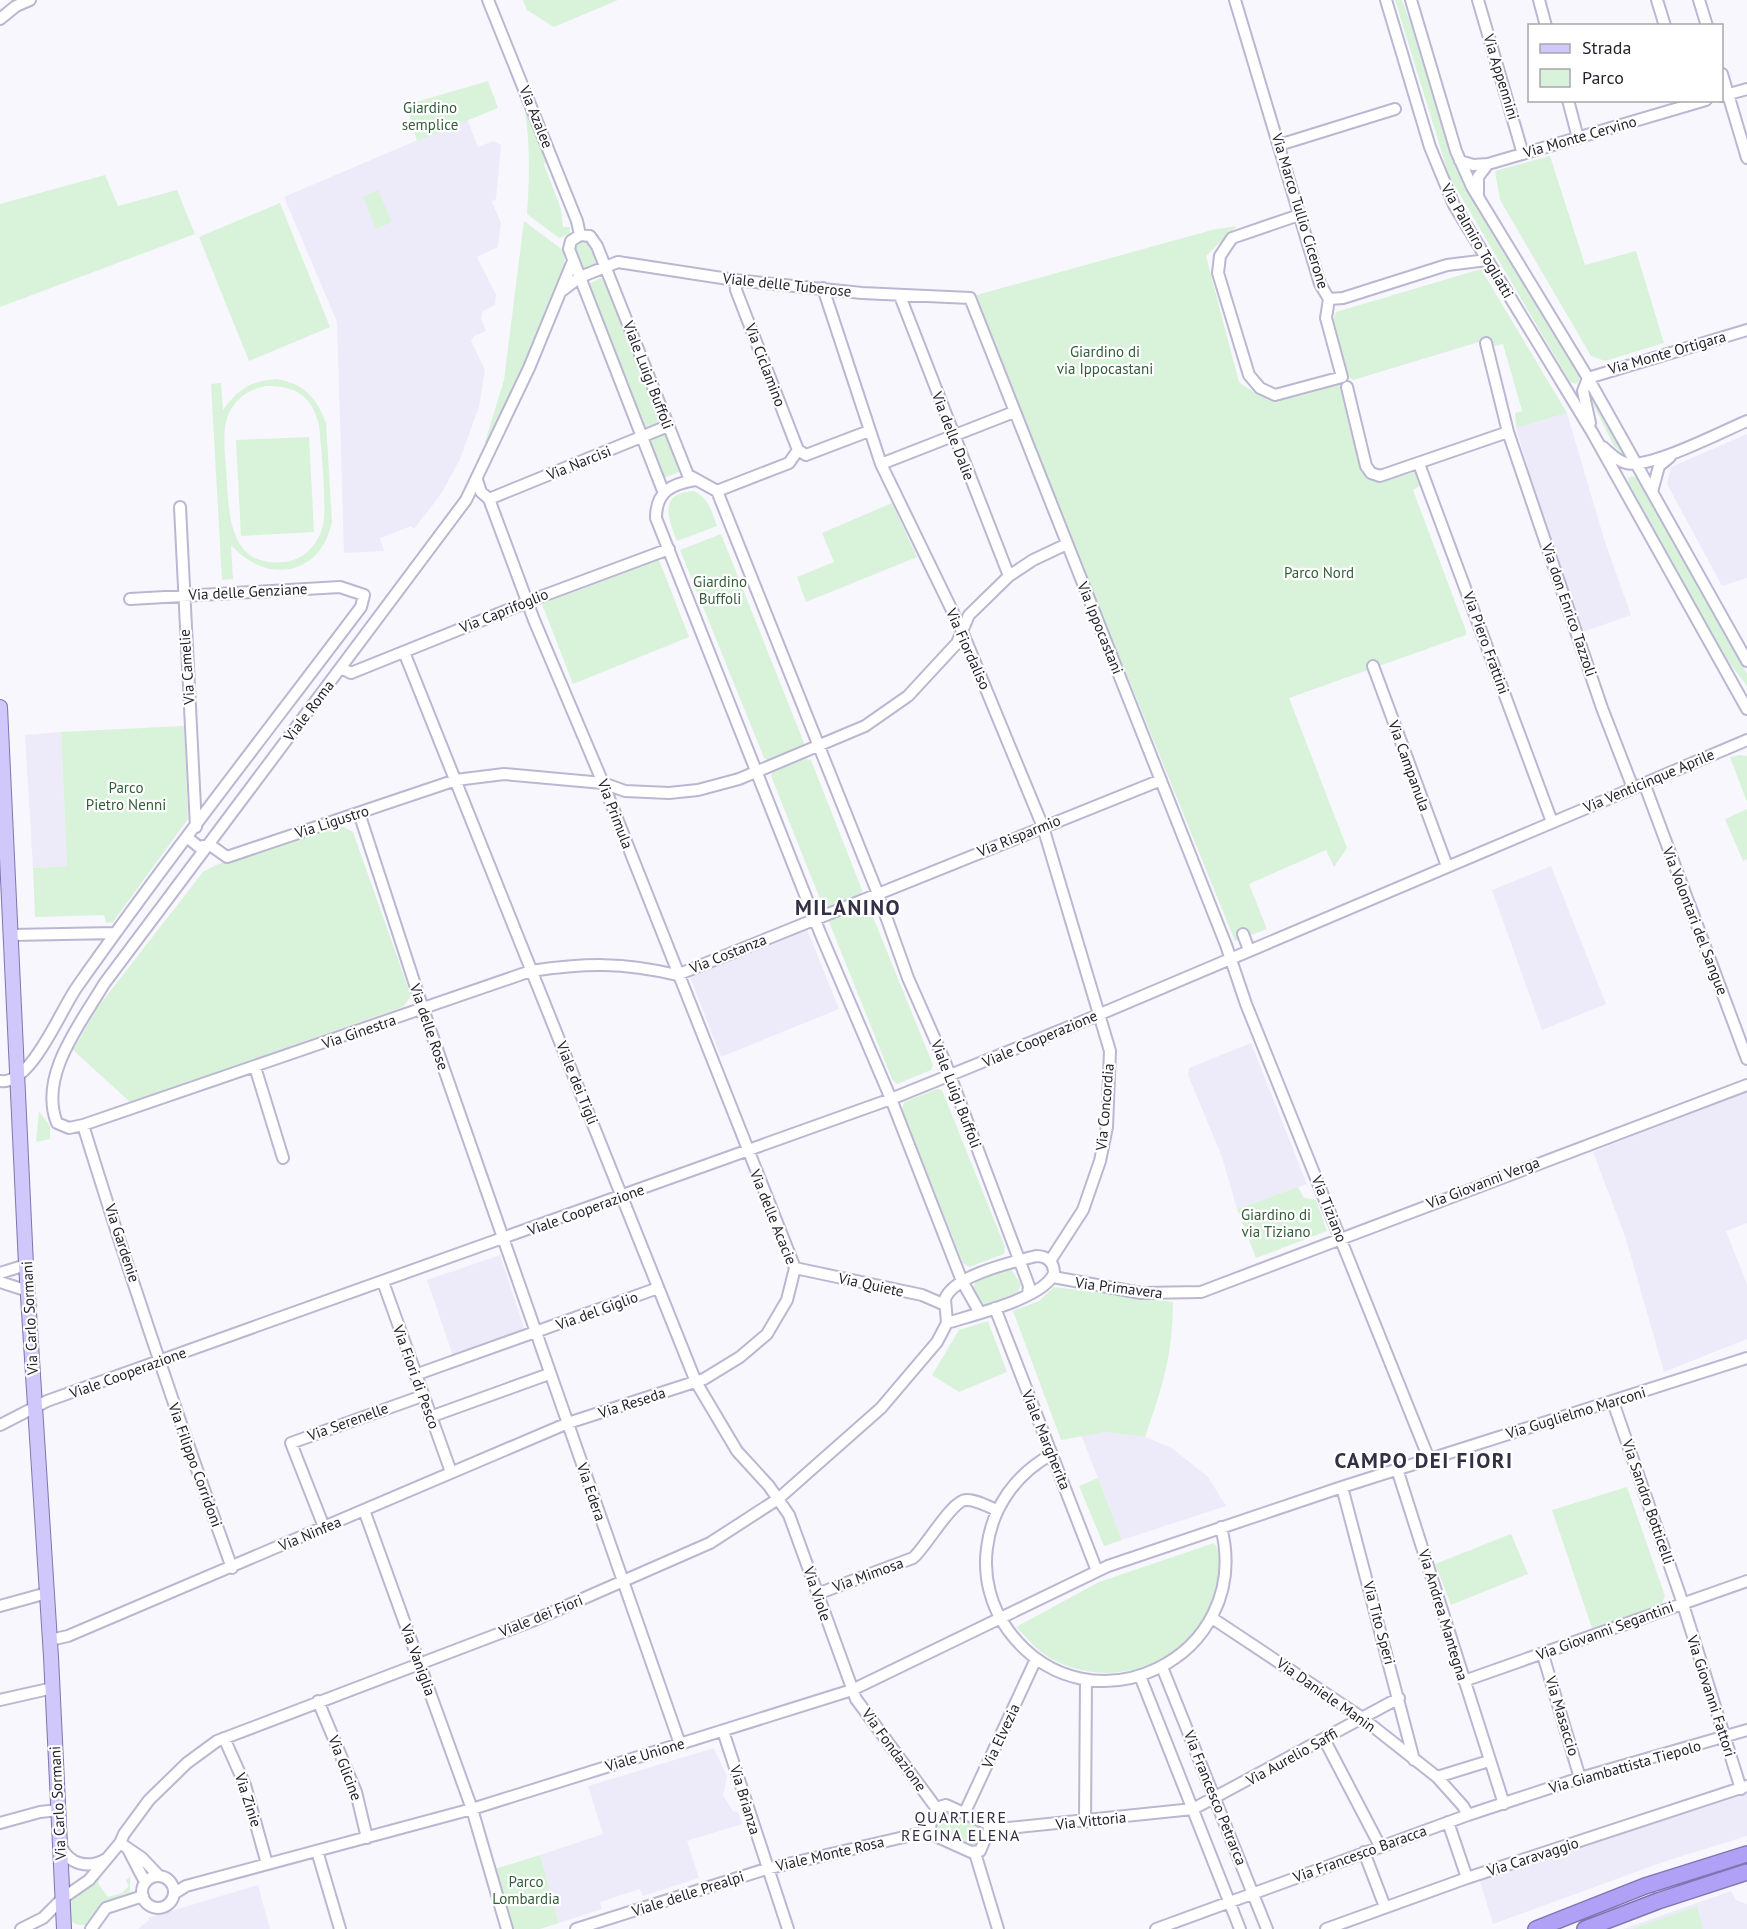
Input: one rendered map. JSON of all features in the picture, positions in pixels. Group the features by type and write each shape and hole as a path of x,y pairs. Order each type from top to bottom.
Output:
{"highway":[{"path":"1536,1929 1645,1886 1747,1854"},
{"path":"1585,1929 1658,1901 1747,1872"}],"main road":[{"name":"Via Carlo Sormani","path":"0,707 26,1265 50,1640 64,1929"}],"street":[{"path":"0,20 16,6 30,0"},
{"name":"Via Azalee","path":"488,0 577,221 580,235"},
{"name":"Via Marco Tullio Cicerone","path":"1235,0 1320,284 1329,299 1343,298 1456,263 1487,260"},
{"name":"Via Palmiro Togliatti","path":"1386,0 1440,174 1454,205 1592,432 1747,709"},
{"name":"Via Palmiro Togliatti","path":"1411,0 1460,161 1479,202 1588,378 1747,661"},
{"name":"Via Appennini","path":"1478,0 1523,154"},
{"path":"1539,0 1545,24"},
{"path":"1657,0 1664,24"},
{"path":"1699,0 1706,24"},
{"path":"1747,88 1725,95 1747,158"},
{"path":"1569,102 1578,138"},
{"name":"Via Monte Cervino","path":"1488,164 1688,103"},
{"path":"1279,145 1395,110"},
{"path":"1460,161 1473,165 1488,164"},
{"path":"1479,202 1478,177 1488,164"},
{"path":"1299,215 1232,238 1220,256 1218,273 1249,375 1260,388 1275,395 1342,377 1326,318 1329,299"},
{"name":"Viale Roma","path":"57,1123 52,1109 53,1085 71,1039 104,984 466,500 563,290 568,269 573,261 569,245 580,235"},
{"name":"Viale Luigi Buffoli","path":"580,235 590,236 594,240 688,475 695,480"},
{"name":"Viale Luigi Buffoli","path":"573,261 663,491"},
{"name":"Viale delle Tuberose","path":"580,277 618,262 735,280 900,296 970,298"},
{"name":"Viale Roma","path":"563,290 580,277"},
{"name":"Via Ciclamino","path":"735,280 736,290 798,450"},
{"name":"Via Fiordaliso","path":"823,288 881,464 962,631 1043,827 1099,1014"},
{"name":"Via delle Dalie","path":"900,296 1009,576"},
{"name":"Via Ippocastani","path":"970,298 1231,957"},
{"name":"Via Monte Ortigara","path":"1588,378 1747,330"},
{"name":"Via don Enrico Tazzoli","path":"1486,343 1508,432 1602,708 1633,788"},
{"name":"Via Palmiro Togliatti","path":"1588,378 1583,385 1583,394 1592,432"},
{"path":"1347,387 1366,466 1371,473 1380,477 1508,432"},
{"path":"881,464 1014,412"},
{"path":"1598,443 1622,462 1636,464 1680,450 1747,421"},
{"name":"Via Narcisi","path":"489,499 669,426"},
{"path":"869,431 806,455 798,450 789,463 717,491 702,481 678,483 663,491 659,496 656,518 756,772 891,1099 962,1281 980,1313"},
{"path":"1652,492 1659,466 1680,450"},
{"name":"Via Piero Frattini","path":"1419,464 1552,822"},
{"name":"Via Primula","path":"477,480 481,492 489,499 527,602 603,783 748,1151"},
{"name":"Viale Luigi Buffoli","path":"717,491 878,894 908,978 950,1076 1029,1286 1028,1294"},
{"name":"Via Camelie","path":"180,507 183,596 197,810 195,827"},
{"path":"756,772 865,726 908,696 947,654 969,615 1009,576 1033,560 1066,544"},
{"name":"Via Caprifoglio","path":"341,668 351,673 527,602 669,549"},
{"name":"Via delle Genziane","path":"130,599 340,587 364,595"},
{"name":"Viale Roma","path":"18,1077 45,1044 67,1000 115,933 361,607 364,595"},
{"name":"Viale dei Tigli","path":"404,652 696,1382 737,1451 778,1498"},
{"name":"Via Campanula","path":"1373,666 1447,866"},
{"name":"Via Venticinque Aprile","path":"1249,950 1747,740"},
{"name":"Via Ligustro","path":"210,845 227,857 456,780 504,774 603,783 625,791 669,793 725,784 756,772"},
{"name":"Via Risparmio","path":"878,894 1161,780"},
{"name":"Via Volontari del Sangue","path":"1644,783 1747,1059"},
{"name":"Via delle Rose","path":"360,813 423,1009 503,1240"},
{"path":"188,838 199,847 210,845 207,836 195,827"},
{"path":"816,920 878,894"},
{"name":"Via Costanza","path":"531,970 604,963 633,965 677,975 816,920"},
{"path":"11,935 115,933"},
{"path":"1243,934 1249,950"},
{"name":"Viale Cooperazione","path":"0,1425 35,1406 891,1099 1249,950"},
{"name":"Via Tiziano","path":"1231,957 1246,1004 1429,1459"},
{"name":"Via Ginestra","path":"57,1123 69,1128 83,1125 531,970"},
{"name":"Via Concordia","path":"1050,1261 1083,1210 1100,1161 1107,1127 1110,1051 1099,1014"},
{"path":"255,1067 283,1158"},
{"path":"0,1081 8,1082 18,1077"},
{"name":"Via Giovanni Verga","path":"1221,1285 1747,1085"},
{"name":"Via Gardenie","path":"83,1125 158,1362"},
{"name":"Via delle Acacie","path":"696,1382 740,1358 767,1334 787,1300 795,1268 748,1151"},
{"name":"Via Edera","path":"503,1240 680,1744"},
{"path":"1039,1256 1050,1261 1054,1269 1050,1280 1028,1294 995,1308 947,1323 945,1305 947,1293 962,1281 1019,1260 1039,1256"},
{"path":"0,1273 26,1265"},
{"name":"Via Quiete","path":"795,1268 922,1296 945,1305"},
{"name":"Via Primavera","path":"1050,1280 1141,1293 1202,1292 1221,1285"},
{"path":"0,1282 28,1291"},
{"name":"Via Fiori di Pesco","path":"383,1282 451,1472"},
{"name":"Via del Giglio","path":"415,1375 658,1288"},
{"name":"Viale Margherita","path":"995,1308 1097,1570"},
{"name":"Viale dei Fiori","path":"21,1929 51,1913 63,1898 89,1880 106,1859 124,1845 132,1822 172,1776 203,1750 224,1738 532,1621 710,1543 778,1498 880,1408 937,1342 947,1323"},
{"name":"Via Guglielmo Marconi","path":"1097,1570 1397,1469 1747,1358"},
{"name":"Via Filippo Corridoni","path":"158,1362 232,1568"},
{"path":"430,1417 549,1374"},
{"name":"Via Reseda","path":"567,1423 696,1382"},
{"name":"Via Serenelle","path":"324,1527 291,1443 422,1396"},
{"name":"Via Sandro Botticelli","path":"1613,1402 1681,1603"},
{"name":"Via Ninfea","path":"50,1640 66,1636 232,1568 567,1423"},
{"path":"1052,1454 1020,1478 997,1510 988,1539 986,1568 990,1593 1001,1619 1019,1644 1036,1659 1059,1672 1086,1680 1116,1681 1140,1676 1162,1667 1190,1647 1212,1618 1225,1579 1226,1549 1221,1527"},
{"name":"Via Andrea Mantegna","path":"1397,1469 1504,1804"},
{"name":"Via Tito Speri","path":"1342,1487 1414,1760"},
{"name":"Via Viole","path":"778,1498 789,1515 852,1690"},
{"name":"Via Mimosa","path":"817,1594 912,1558 921,1551 954,1506 962,1500 970,1500 997,1510"},
{"name":"Via Vaniglia","path":"364,1510 471,1809 507,1929"},
{"name":"Viale Unione","path":"143,1896 149,1906 159,1908 170,1904 175,1893 186,1886 471,1809 852,1690 1097,1570"},
{"name":"Via Giovanni Segantini","path":"1464,1681 1543,1655 1681,1603 1747,1581"},
{"path":"0,1606 47,1593"},
{"name":"Via Giovanni Fattori","path":"1681,1603 1724,1738 1744,1787"},
{"name":"Via Daniele Manin","path":"1212,1618 1361,1717 1437,1777 1463,1806 1468,1815"},
{"name":"Via Masaccio","path":"1543,1655 1580,1778"},
{"name":"Via Elvezia","path":"965,1812 1036,1659"},
{"name":"Via Francesco Petrarca","path":"1162,1667 1267,1929"},
{"name":"Via Francesco Petrarca","path":"1140,1676 1240,1929"},
{"path":"1085,1822 1086,1680"},
{"path":"0,1700 52,1688"},
{"name":"Via Fondazione","path":"852,1690 937,1809"},
{"name":"Via Aurelio Saffi","path":"1193,1809 1216,1799 1399,1698"},
{"name":"Via Glicine","path":"318,1701 356,1792 367,1838"},
{"name":"Via Giambattista Tiepolo","path":"1468,1815 1580,1778 1747,1730"},
{"name":"Via Brianza","path":"723,1731 766,1869 788,1929"},
{"name":"Via Zinie","path":"224,1738 245,1785 267,1864"},
{"path":"1324,1739 1380,1846"},
{"path":"1437,1777 1489,1761"},
{"name":"Via Caravaggio","path":"1326,1929 1467,1878 1744,1787"},
{"path":"946,1805 985,1821 989,1830 983,1848 975,1853 936,1838 930,1831 937,1809 946,1805"},
{"name":"Via Vittoria","path":"989,1830 1085,1822 1193,1809"},
{"path":"0,1823 40,1812 59,1810"},
{"name":"Via Francesco Baracca","path":"1156,1929 1468,1815"},
{"path":"1448,1822 1467,1878"},
{"name":"Viale Monte Rosa","path":"766,1869 930,1831"},
{"path":"124,1845 142,1858 159,1876 171,1882 175,1893"},
{"path":"91,1929 106,1908 143,1896 145,1882 124,1845"},
{"path":"61,1846 69,1858 80,1864 96,1863 106,1859"},
{"path":"317,1851 340,1929"},
{"path":"1364,1852 1385,1907"},
{"path":"975,1853 998,1929"},
{"name":"Viale delle Prealpi","path":"576,1929 766,1869"},
{"path":"145,1882 159,1876"}],"shaded area":[{"path":"467,119 478,147 493,141 501,145 496,199 492,202 501,223 498,247 477,257 496,295 495,305 483,311 481,318 486,331 474,336 471,341 485,370 479,407 460,459 441,494 414,529 411,526 380,538 384,551 344,553 337,322 284,197"},
{"path":"1567,413 1605,542 1631,615 1583,632 1546,529 1516,428"},
{"path":"1747,434 1747,578 1722,586 1667,484 1671,467"},
{"path":"61,732 67,866 33,868 25,735"},
{"path":"1551,866 1606,1004 1542,1030 1492,890"},
{"path":"807,929 839,1009 721,1057 690,977"},
{"path":"1251,1043 1307,1184 1237,1209 1222,1157 1188,1075 1189,1068"},
{"path":"1747,1092 1747,1223 1726,1231 1747,1284 1747,1339 1664,1372 1625,1236 1593,1152"},
{"path":"500,1255 525,1331 453,1356 427,1280"},
{"path":"1105,1432 1145,1437 1172,1448 1208,1477 1226,1506 1122,1540 1081,1435"},
{"path":"714,1748 727,1777 723,1795 733,1811 738,1812 742,1824 687,1841 699,1878 643,1896 640,1889 600,1902 602,1909 559,1923 540,1855 603,1834 588,1786"},
{"path":"1747,1792 1747,1836 1663,1862 1493,1924 1479,1878"},
{"path":"258,1885 270,1929 138,1929 149,1920 148,1918"},
{"path":"1731,1891 1736,1900 1747,1904 1747,1929 1623,1929"}],"green space":[{"path":"523,0 618,0 554,27 527,10"},
{"path":"1395,0 1402,0 1412,27 1453,162 1579,376 1576,384 1570,382 1449,176"},
{"name":"Giardino semplice","path":"488,81 498,108 417,141 406,105"},
{"path":"523,98 550,161 544,164 561,209 563,227 570,227 570,234 559,238 527,214 529,156"},
{"path":"1550,156 1585,265 1636,251 1664,343 1605,361 1591,356 1500,200 1495,171"},
{"path":"105,175 118,206 177,190 195,234 0,307 0,204"},
{"path":"378,190 392,222 376,229 363,197"},
{"path":"280,203 330,327 249,361 199,237"},
{"path":"524,221 564,251 565,269 562,284 489,444 485,442 504,380"},
{"name":"Giardino di via Ippocastani","path":"1237,226 1206,256 1239,382 1252,391 1276,398 1300,396 1339,384 1360,469 1373,480 1380,482 1415,472 1420,486 1413,490 1466,635 1289,698 1347,848 1334,867 1326,850 1249,884 1267,929 1235,941 973,296 1212,230"},
{"path":"588,240 599,260 598,265 584,271 574,246"},
{"path":"1481,269 1567,413 1516,428 1515,413 1522,411 1503,344 1492,347 1489,339 1353,380 1347,376 1332,324 1336,312"},
{"path":"601,278 607,282 662,423 645,430 589,289 590,283"},
{"path":"277,379 294,384 308,393 318,406 326,423 332,521 326,539 317,554 291,569 260,566 245,558 231,545 233,579 222,580 211,384 221,383 223,410 246,387","holes":["266,386 283,387 304,397 312,406 319,425 324,478 322,529 307,552 296,559 283,562 264,561 250,555 241,545 234,532 228,500 224,439 227,418 241,397 250,391"]},
{"path":"1589,396 1604,416 1625,456 1614,446"},
{"path":"666,433 681,471 664,478 650,440"},
{"path":"309,437 314,532 241,536 236,440"},
{"path":"1632,476 1638,479 1747,674 1747,686 1724,656 1629,484 1628,478"},
{"path":"694,491 706,501 717,526 677,541 669,515 671,501 675,496"},
{"path":"892,503 917,557 806,602 797,577 834,562 822,533"},
{"name":"Giardino Buffoli","path":"721,534 804,743 803,748 770,761 764,758 680,550"},
{"path":"659,560 689,637 573,684 542,604"},
{"name":"Parco Pietro Nenni","path":"184,726 188,819 113,922 106,923 104,915 35,917 33,868 67,866 61,732"},
{"path":"1747,756 1747,802 1730,757"},
{"path":"805,759 811,760 862,890 861,895 827,908 822,904 771,776 773,771"},
{"path":"1747,809 1747,859 1743,861 1725,819"},
{"path":"342,826 353,832 411,996 403,1007 130,1102 73,1050 97,1008 203,872 218,864"},
{"path":"864,904 869,907 933,1065 931,1070 897,1084 892,1079 829,922 830,918"},
{"path":"937,1089 942,1090 1005,1247 1004,1254 969,1267 963,1263 902,1110 904,1102"},
{"path":"39,1111 50,1126 50,1139 36,1142"},
{"name":"Giardino di via Tiziano","path":"1298,1187 1304,1198 1316,1200 1327,1231 1256,1258 1237,1209"},
{"path":"1011,1269 1021,1285 1018,1292 983,1305 980,1303 973,1287 977,1280"},
{"path":"1054,1287 1173,1302 1169,1355 1157,1403 1145,1437 1105,1432 1061,1440 1013,1311 1039,1301"},
{"path":"988,1321 1007,1372 959,1392 932,1375 959,1330"},
{"path":"1098,1478 1122,1540 1104,1546 1079,1486"},
{"path":"1627,1487 1665,1596 1660,1607 1593,1631 1552,1510"},
{"path":"1511,1534 1528,1574 1451,1605 1435,1564"},
{"path":"1214,1543 1219,1553 1220,1570 1217,1587 1207,1613 1192,1634 1173,1651 1151,1664 1127,1671 1101,1673 1075,1669 1045,1655 1016,1627 1099,1582"},
{"path":"943,1809 984,1828 979,1845 973,1848 936,1832 934,1825"},
{"name":"Parco Lombardia","path":"540,1855 559,1923 540,1929 514,1929 495,1869"},
{"path":"101,1876 98,1883 108,1897 122,1893 129,1886 126,1880 130,1877 130,1892 101,1904 86,1925 78,1925 70,1921 70,1901"},
{"path":"1697,1906 1703,1929 1632,1929"}],"district":[{"name":"MILANINO","path":"848,908"},
{"name":"CAMPO DEI FIORI","path":"1424,1461"},
{"name":"QUARTIERE REGINA ELENA","path":"961,1826"}],"park label":[{"name":"Parco Nord","path":"1319,573"}]}
